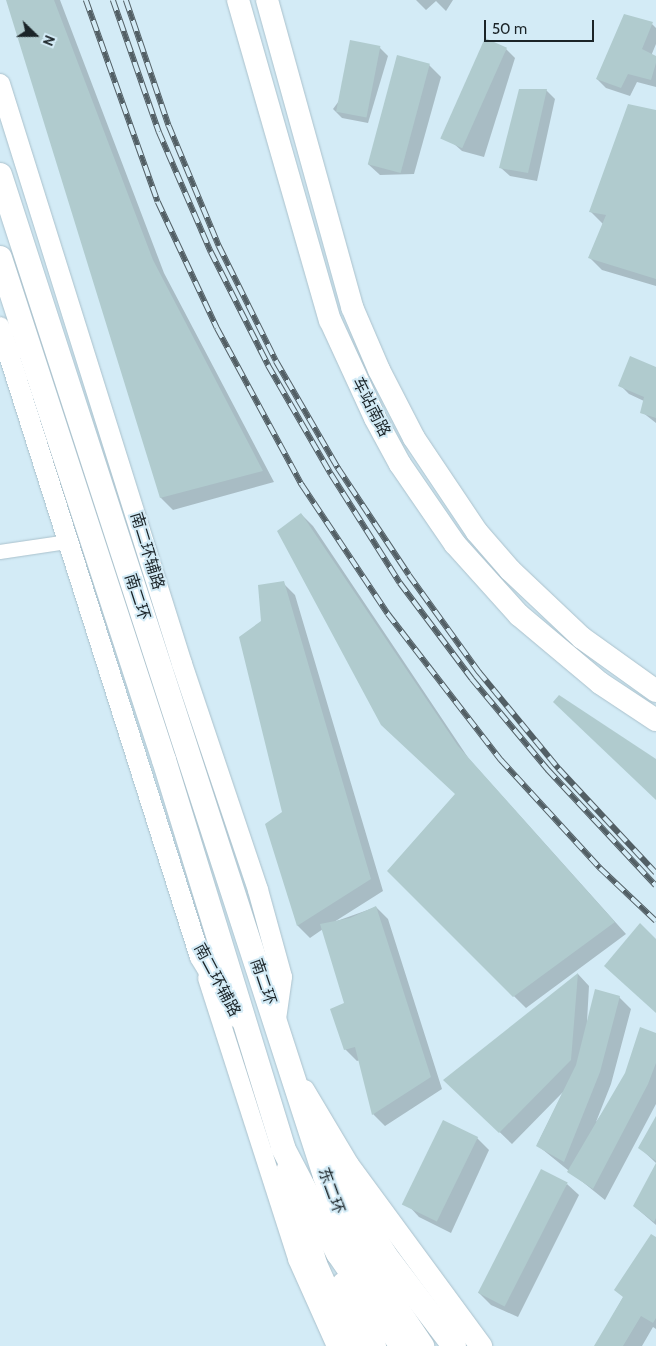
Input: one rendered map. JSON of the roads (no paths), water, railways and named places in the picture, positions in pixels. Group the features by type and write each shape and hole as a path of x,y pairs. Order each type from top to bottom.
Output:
{"highway":[{"name":"南二环","path":"0,175 276,1019"},
{"name":"南二环","path":"0,258 164,760 246,1032"},
{"name":"东二环","path":"276,1019 310,1131 349,1234 389,1301 422,1346"},
{"name":"东二环","path":"246,1032 283,1148 322,1224 357,1284 402,1346"},
{"path":"310,1131 386,1254 454,1346"},
{"path":"322,1224 342,1280 374,1346"}],"main road":[{"name":"车站南路","path":"238,0 330,320 374,418 400,464 455,544 519,615 600,683 656,720"},
{"name":"车站南路","path":"267,0 352,307 379,370 414,438 477,532 510,570 582,638 656,691"},
{"name":"南二环辅路","path":"0,84 182,664 258,890 282,977 276,1019"},
{"name":"南二环辅路","path":"0,327 200,956 246,1032"},
{"path":"289,1062 348,1165 481,1346"},
{"path":"283,1148 316,1264 353,1346"}],"street":[{"path":"0,552 68,542"},
{"path":"200,956 297,1259 336,1346"}],"railway":[{"path":"86,0 158,202 217,328 302,485 388,614 501,760 600,868 656,921"},
{"path":"113,0 159,132 211,252 268,365 331,474 400,583 472,679 548,770 656,886"},
{"path":"126,0 169,126 219,246 276,361 338,468 409,575 479,672 559,769 656,873"}]}
